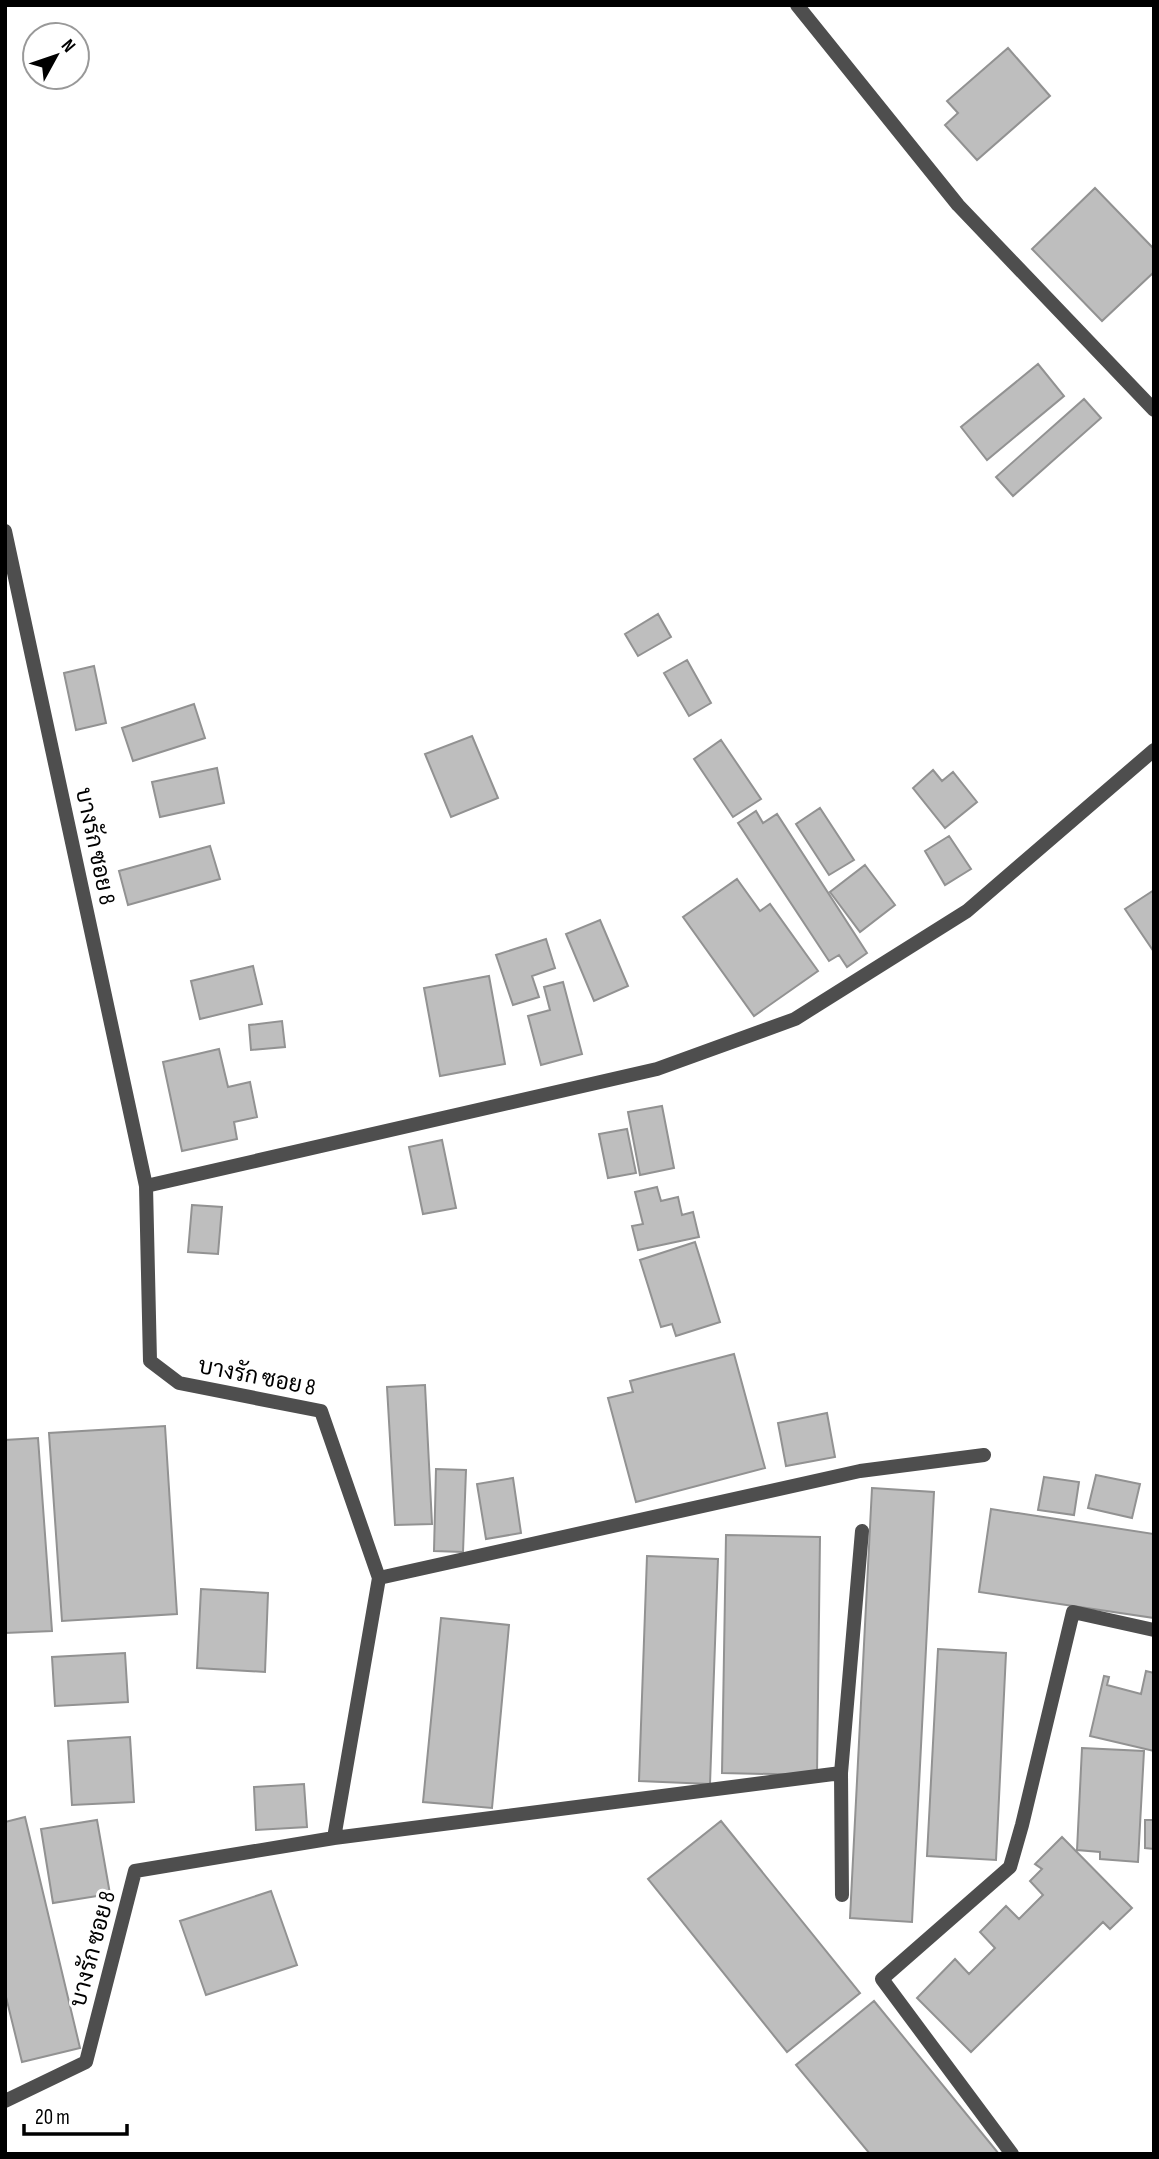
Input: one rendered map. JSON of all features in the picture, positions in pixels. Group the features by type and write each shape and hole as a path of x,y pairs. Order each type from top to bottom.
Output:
{"street":[{"path":"797,5 958,205 1154,410"},
{"name":"บางรัก ซอย 8","path":"5,531 146,1186 150,1361 179,1383 321,1410 379,1578 334,1838 135,1871 86,2062 5,2101"},
{"path":"146,1186 657,1069 795,1019 967,911 1154,750"},
{"path":"379,1578 860,1471 984,1455"},
{"path":"842,1895 841,1773 863,1531"},
{"path":"1012,2154 882,1979 1010,1867 1073,1612 1154,1630"},
{"path":"334,1838 841,1773"}],"building":[{"path":"1008,48 1050,96 977,160 945,125 958,113 947,101"},
{"path":"1095,188 1154,249 1154,272 1102,321 1032,249"},
{"path":"1038,364 1064,396 987,460 961,427"},
{"path":"1084,399 1101,418 1013,496 996,477"},
{"path":"658,614 671,637 638,656 625,634"},
{"path":"687,660 711,703 689,716 664,673"},
{"path":"94,666 106,723 76,730 64,673"},
{"path":"194,704 205,738 133,761 122,728"},
{"path":"472,736 498,798 451,817 425,754"},
{"path":"721,740 761,799 733,817 694,759"},
{"path":"217,768 224,803 160,817 152,782"},
{"path":"933,770 942,781 953,772 977,802 945,828 913,788"},
{"path":"820,808 854,860 829,875 796,824"},
{"path":"756,811 763,823 777,814 867,953 847,967 839,955 829,961 738,823"},
{"path":"949,836 971,869 945,885 925,851"},
{"path":"210,846 220,879 128,905 119,871"},
{"path":"865,865 895,905 860,932 830,892"},
{"path":"737,879 760,911 770,904 818,971 754,1016 683,917"},
{"path":"1154,890 1154,952 1125,909"},
{"path":"600,920 628,986 594,1001 566,934"},
{"path":"546,939 555,968 532,976 539,997 513,1005 496,955"},
{"path":"253,966 262,1004 200,1019 191,981"},
{"path":"489,976 505,1064 440,1076 424,988"},
{"path":"563,982 582,1054 541,1065 528,1016 550,1010 544,987"},
{"path":"282,1021 285,1047 251,1050 249,1025"},
{"path":"219,1049 228,1087 250,1082 257,1117 234,1122 237,1139 182,1151 163,1062"},
{"path":"662,1106 674,1168 640,1175 628,1112"},
{"path":"627,1129 636,1173 608,1178 599,1134"},
{"path":"442,1140 456,1208 423,1214 409,1147"},
{"path":"657,1187 661,1201 678,1197 682,1215 693,1212 699,1237 638,1250 632,1226 643,1224 635,1192"},
{"path":"192,1205 222,1207 218,1254 188,1252"},
{"path":"695,1242 720,1322 676,1336 672,1324 661,1327 640,1260"},
{"path":"734,1354 765,1468 636,1502 608,1398 633,1392 630,1381"},
{"path":"425,1385 432,1524 395,1525 387,1387"},
{"path":"827,1413 835,1457 786,1466 778,1423"},
{"path":"165,1426 177,1614 62,1621 49,1433"},
{"path":"38,1438 52,1631 5,1633 5,1440"},
{"path":"436,1469 466,1470 463,1552 434,1551"},
{"path":"1096,1475 1140,1484 1132,1518 1088,1508"},
{"path":"1044,1477 1079,1482 1074,1515 1038,1510"},
{"path":"513,1478 521,1533 486,1539 477,1484"},
{"path":"872,1488 934,1492 912,1922 850,1918"},
{"path":"991,1509 1154,1534 1154,1618 979,1592"},
{"path":"726,1535 820,1537 817,1775 722,1773"},
{"path":"647,1556 718,1559 710,1784 639,1781"},
{"path":"201,1589 268,1593 265,1672 197,1668"},
{"path":"441,1618 509,1625 492,1808 423,1802"},
{"path":"938,1649 1006,1653 996,1860 927,1856"},
{"path":"125,1653 128,1702 55,1706 52,1657"},
{"path":"1146,1671 1154,1673 1154,1751 1090,1736 1104,1676 1109,1677 1107,1685 1141,1694"},
{"path":"130,1737 134,1802 72,1805 68,1741"},
{"path":"1082,1748 1144,1751 1138,1862 1100,1859 1100,1852 1077,1850"},
{"path":"304,1784 307,1827 256,1830 254,1787"},
{"path":"25,1817 80,2048 22,2062 5,1993 5,1822"},
{"path":"97,1820 110,1894 53,1903 41,1829"},
{"path":"1145,1820 1154,1820 1154,1849 1145,1848"},
{"path":"721,1821 860,1993 787,2052 648,1879"},
{"path":"1062,1837 1132,1908 1110,1929 1103,1922 971,2052 917,1998 955,1959 969,1974 995,1948 980,1932 1006,1906 1019,1919 1043,1895 1030,1881 1042,1869 1035,1864"},
{"path":"271,1891 297,1965 206,1995 180,1921"},
{"path":"874,2001 999,2154 870,2154 796,2065"}]}
